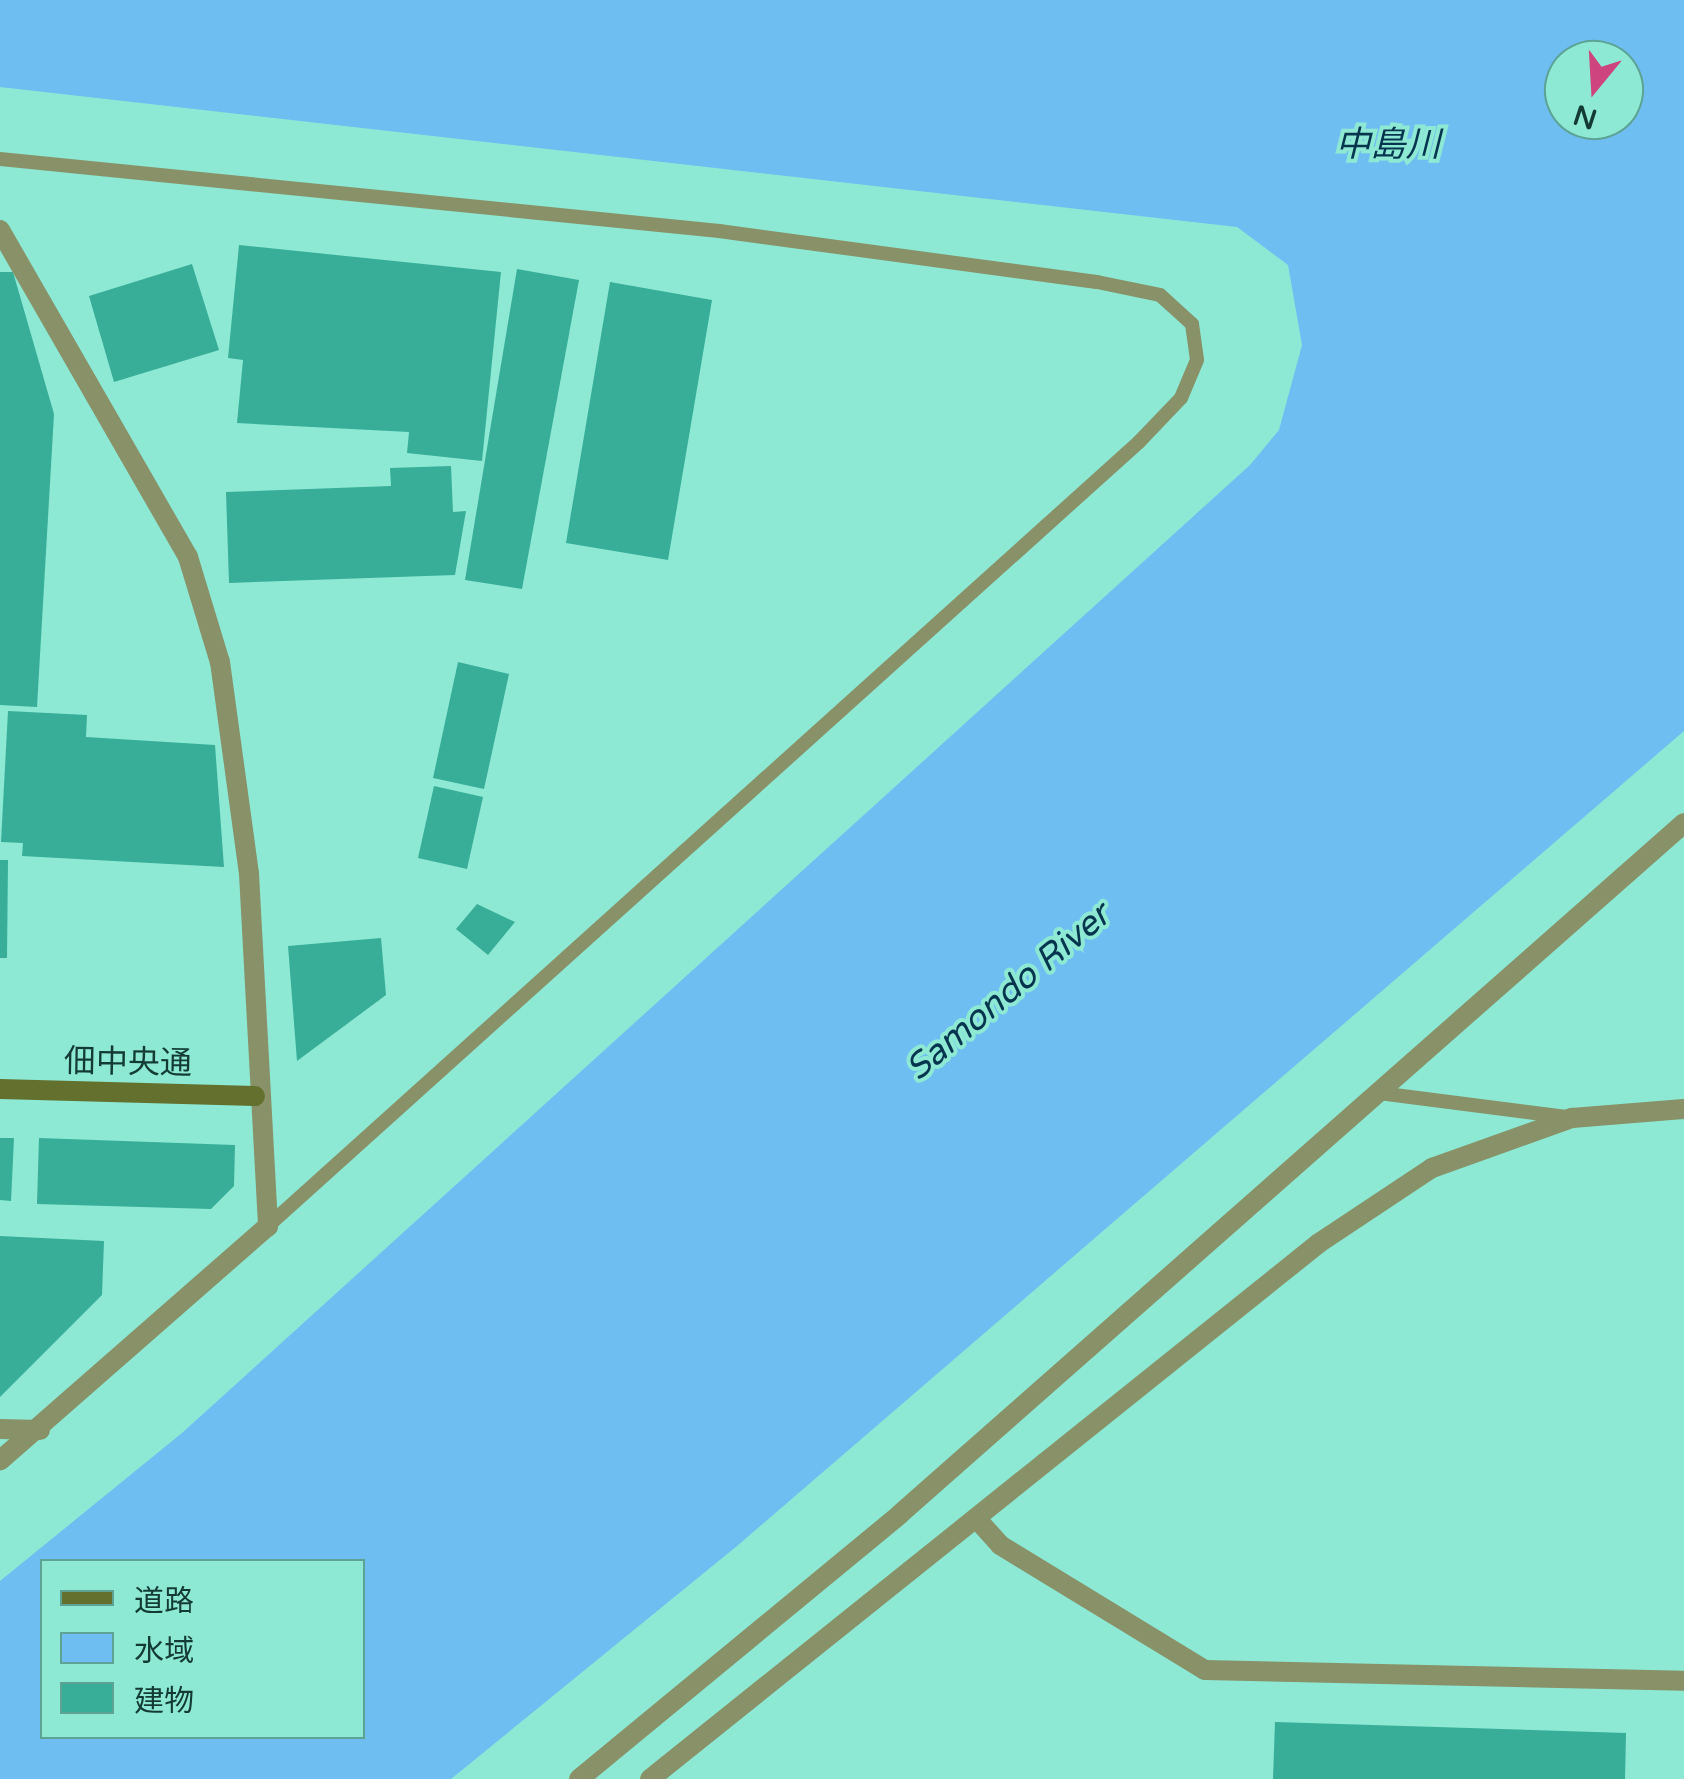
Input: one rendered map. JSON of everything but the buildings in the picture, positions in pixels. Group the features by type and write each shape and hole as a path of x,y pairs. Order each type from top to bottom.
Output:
{"street":[{"path":"0,230 188,557 220,662 249,874 254,1096 268,1226 40,1430 0,1461"},
{"path":"579,1779 900,1514 1684,823"},
{"name":"佃中央通","path":"0,1090 254,1096"},
{"path":"650,1779 1319,1244 1432,1168 1572,1118 1684,1109"},
{"path":"0,1429 40,1430"},
{"path":"976,1518 1000,1545 1205,1670 1684,1681"}],"lane":[{"path":"0,159 719,231 1097,282 1160,296 1192,324 1196,360 1181,398 1140,442 268,1226"},
{"path":"1378,1093 1572,1118"}],"water":[{"path":"0,0 1684,0 1684,731 737,1546 451,1779 0,1779 0,1581 182,1433 1250,465 1279,430 1302,345 1288,265 1237,227 0,87"}],"water label":[{"name":"中島川","path":"1388,145"},
{"name":"Samondo River","path":"1008,992"}]}
